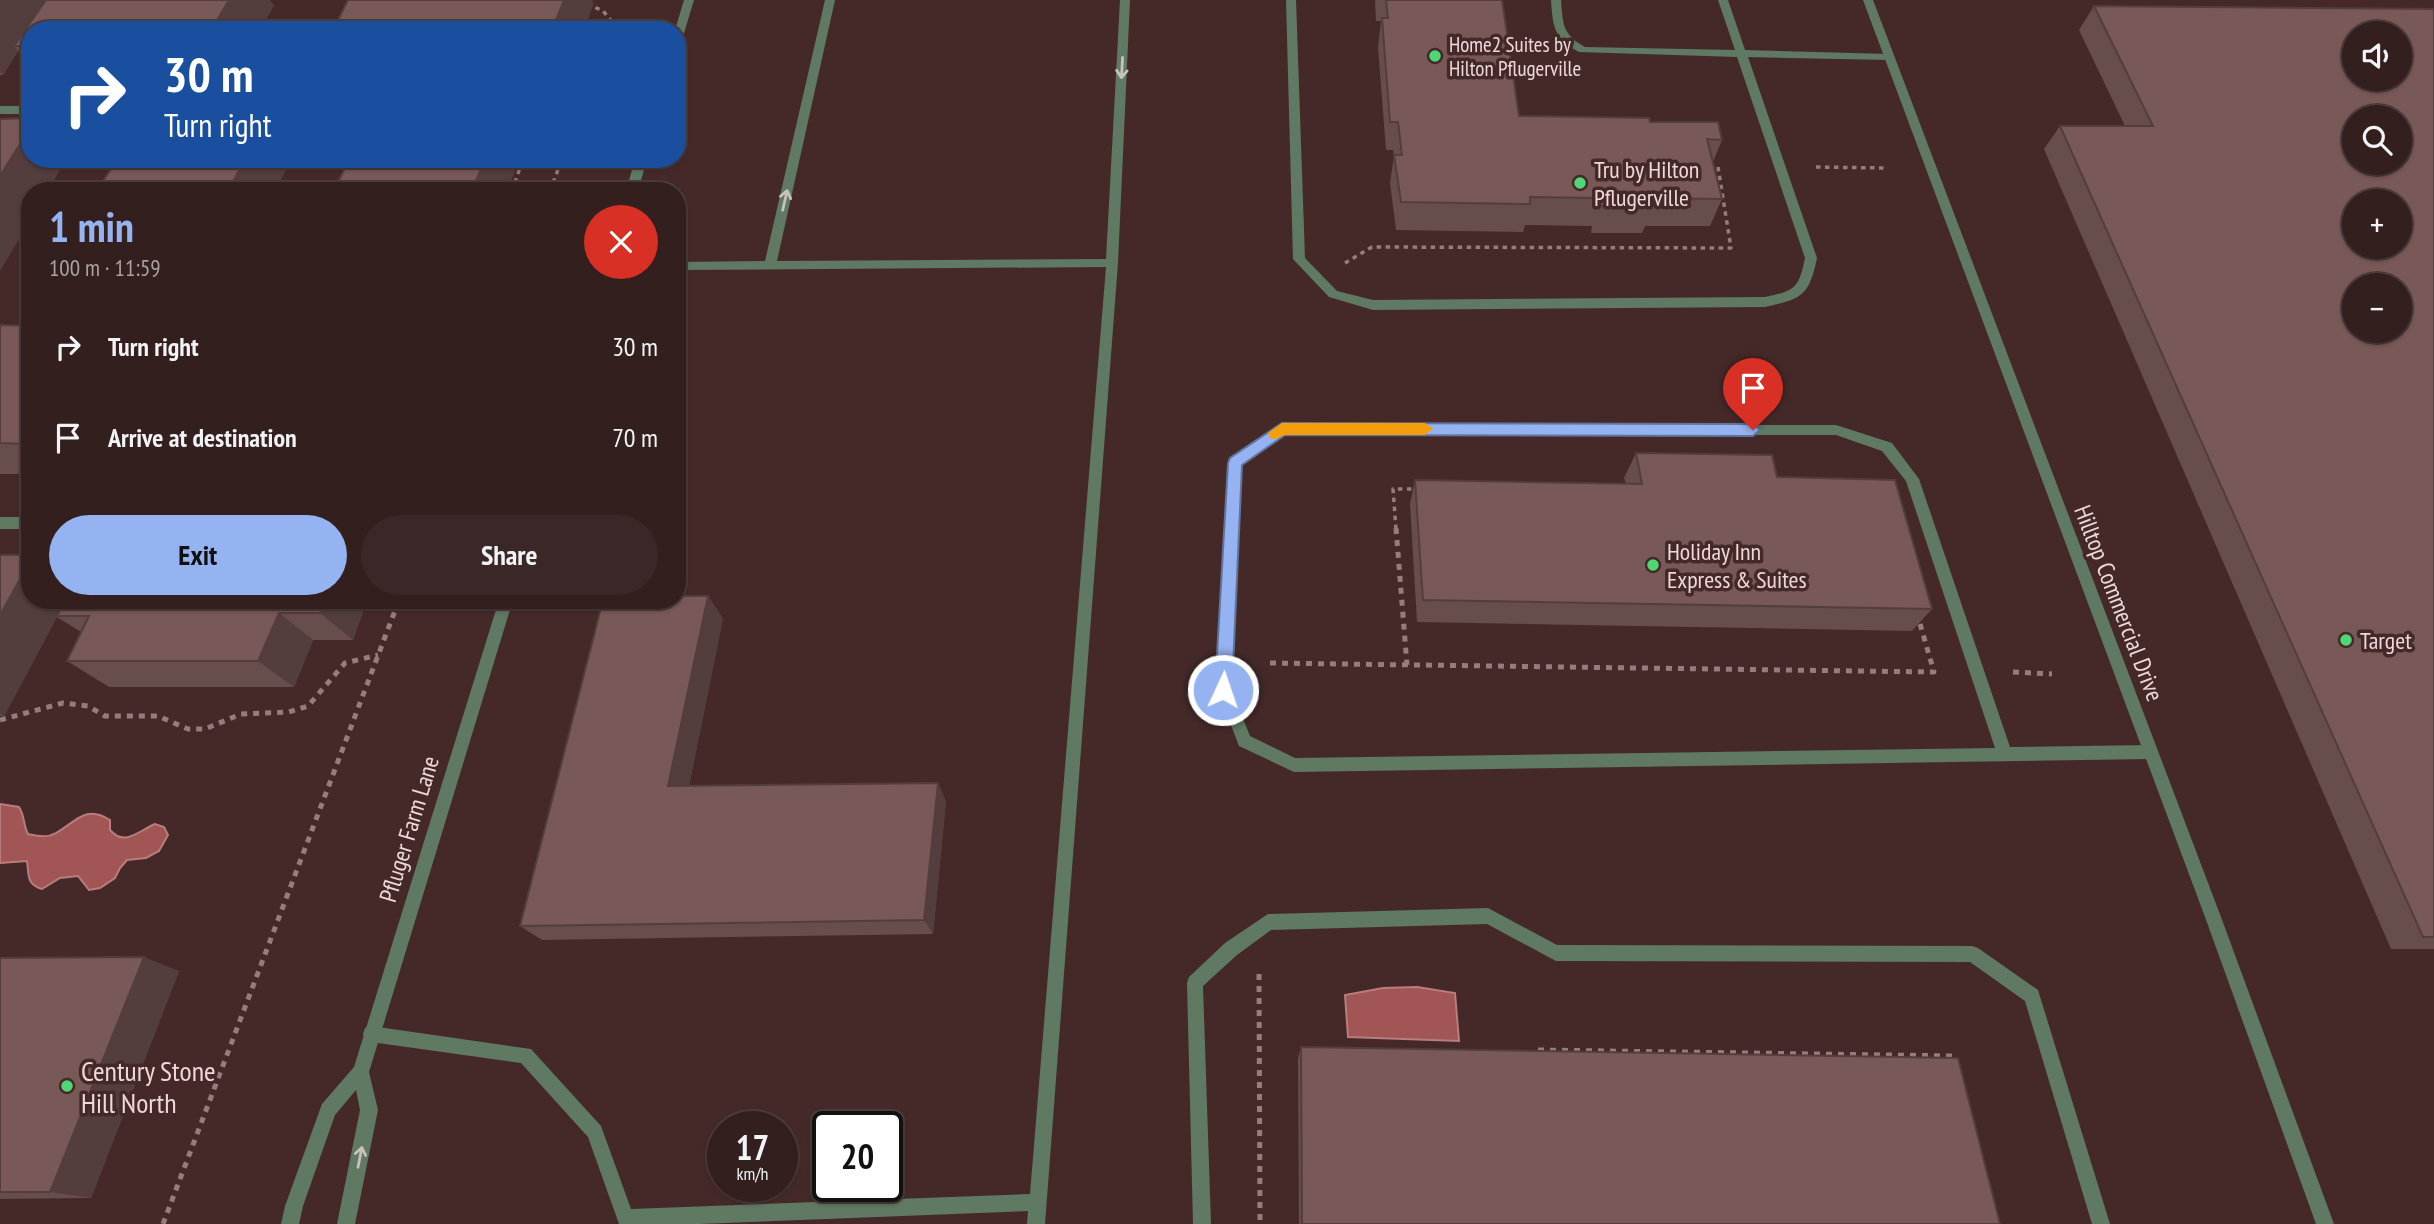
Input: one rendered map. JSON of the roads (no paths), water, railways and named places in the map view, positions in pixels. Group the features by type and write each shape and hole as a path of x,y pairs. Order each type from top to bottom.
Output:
{"street":[{"path":"683,21 689,0"},
{"path":"770,266 830,0"},
{"path":"1036,1224 1112,263 1125,0"},
{"path":"1291,0 1299,259 1333,294 1373,305 1765,302 1790,297 1807,282 1811,258 1723,0"},
{"path":"1556,0 1558,30 1565,41 1583,50 1889,57"},
{"name":"Hilltop Commercial Drive","path":"1868,0 1966,267 2248,1006 2325,1224"},
{"path":"0,110 21,110"},
{"path":"686,266 1112,263"},
{"path":"2005,754 1912,479 1887,447 1836,430 1282,429 1235,463 1223,690 1244,741 1294,765 2151,752"},
{"path":"0,523 21,523"},
{"name":"Pfluger Farm Lane","path":"290,1224 328,1111 361,1072 503,609"},
{"path":"1202,1224 1195,983 1231,949 1268,922 1488,916 1556,953 1972,954 2032,996 2101,1224"},
{"path":"371,1034 525,1055 595,1132 625,1218 1038,1202"},
{"name":"Pfluger Farm Lane","path":"346,1224 369,1110 361,1072"}],"place":[{"name":"Home2 Suites by Hilton Pflugerville","path":"1435,56"},
{"name":"Tru by Hilton Pflugerville","path":"1580,183"},
{"name":"Holiday Inn Express & Suites","path":"1653,565"},
{"name":"Target","path":"2346,640"},
{"name":"Century Stone Hill North","path":"67,1086"}]}
